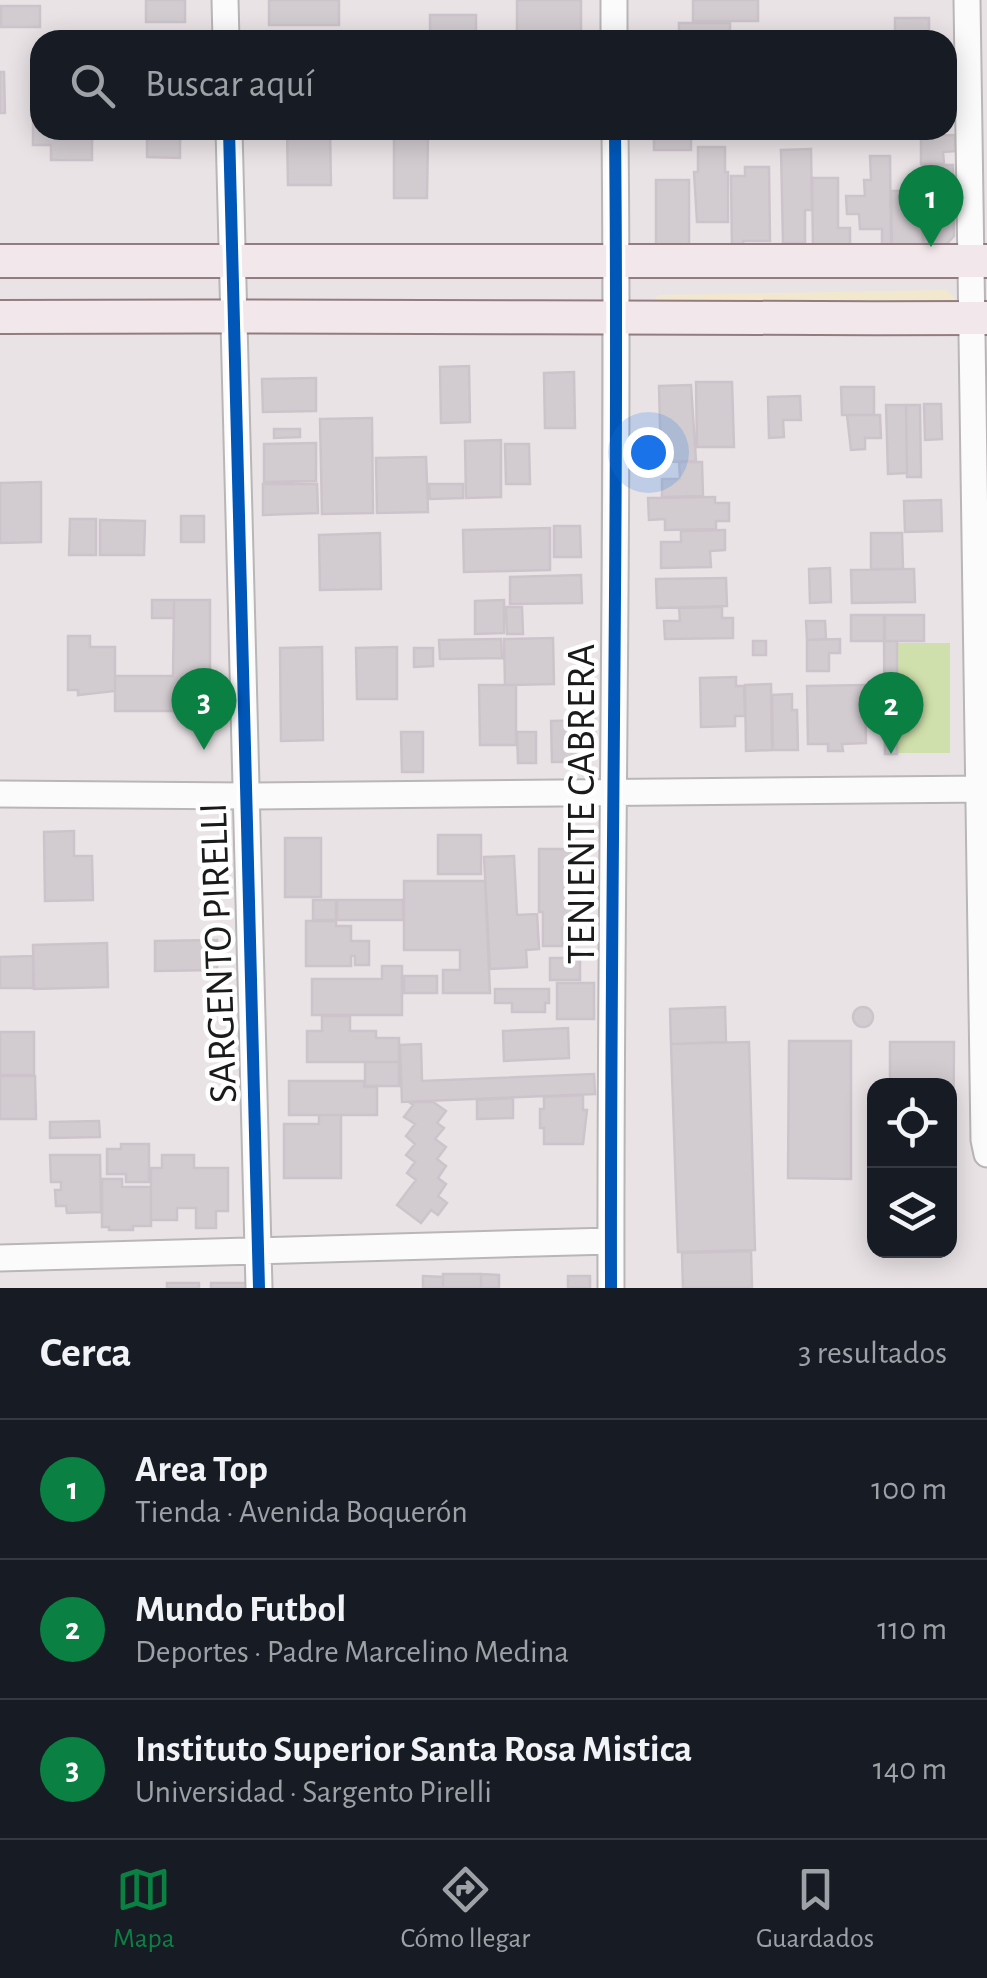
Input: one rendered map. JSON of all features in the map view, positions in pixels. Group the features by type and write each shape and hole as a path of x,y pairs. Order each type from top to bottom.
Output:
{"street":[{"path":"225,0 226,30"},
{"path":"614,0 614,30"},
{"path":"967,0 979,318 987,1154"},
{"path":"229,140 233,259"},
{"name":"TENIENTE CABRERA","path":"612,1288 615,140"},
{"name":"SARGENTO PIRELLI","path":"233,259 259,1288"},
{"path":"0,261 978,261"},
{"path":"0,317 979,318"},
{"path":"0,794 244,796 982,789"},
{"path":"0,1258 611,1241"}],"shaded area":[{"path":"946,290 954,296 958,309 649,307 659,295"}],"green space":[{"path":"897,643 950,643 950,753 897,753"}],"building":[{"path":"146,0 185,0 185,22 146,22"},
{"path":"269,0 339,0 339,25 269,25"},
{"path":"517,0 581,0 581,30 517,30"},
{"path":"693,0 758,0 758,21 693,21"},
{"path":"1,6 40,6 40,27 1,27"},
{"path":"430,15 476,15 476,30 430,30"},
{"path":"895,18 929,18 929,30 895,30"},
{"path":"679,23 730,23 730,30 679,30"},
{"path":"0,72 4,72 5,113 0,113"},
{"path":"33,140 92,140 92,160 51,160 51,145 33,145"},
{"path":"147,140 180,140 180,158 147,157"},
{"path":"287,140 330,140 331,185 288,185"},
{"path":"394,140 428,140 427,198 394,198"},
{"path":"654,140 691,140 691,150 654,150"},
{"path":"921,140 955,140 955,151 943,152 944,164 921,164"},
{"path":"698,147 725,147 728,222 697,222 694,172 698,172"},
{"path":"811,149 812,210 805,210 805,243 783,243 781,150"},
{"path":"870,156 890,156 891,248 882,248 882,229 860,229 859,214 847,214 846,196 865,196 864,180 871,180"},
{"path":"922,165 953,165 954,236 944,247 923,247"},
{"path":"745,167 769,167 770,241 743,241 744,249 732,249 731,176 745,176"},
{"path":"812,178 838,178 838,228 850,228 850,247 813,247"},
{"path":"656,180 689,180 689,248 656,248"},
{"path":"891,191 922,191 923,247 892,248"},
{"path":"469,366 470,422 441,423 440,367"},
{"path":"574,372 575,428 545,428 544,373"},
{"path":"316,378 316,411 263,412 262,379"},
{"path":"696,382 732,382 734,447 697,447"},
{"path":"691,385 696,461 661,462 659,386"},
{"path":"841,387 874,387 874,415 842,415"},
{"path":"800,396 801,420 783,420 784,437 769,438 768,397"},
{"path":"924,404 941,404 942,439 925,440"},
{"path":"886,405 906,405 907,473 888,474"},
{"path":"906,405 920,405 921,477 907,477"},
{"path":"847,415 880,415 881,438 865,438 865,449 851,450"},
{"path":"372,418 373,513 322,514 320,419"},
{"path":"274,429 300,429 300,437 274,438"},
{"path":"501,440 501,497 466,498 465,441"},
{"path":"316,443 316,481 264,482 264,444"},
{"path":"505,444 529,444 530,484 506,484"},
{"path":"426,457 428,512 377,513 376,458"},
{"path":"679,462 702,462 703,496 662,497 662,479 680,479"},
{"path":"41,482 41,542 0,543 0,483"},
{"path":"263,484 317,484 318,513 263,515"},
{"path":"429,484 463,484 463,498 430,499"},
{"path":"715,497 715,503 729,503 729,521 716,521 716,529 665,530 665,519 649,520 648,498"},
{"path":"941,500 942,531 905,532 904,501"},
{"path":"181,516 204,516 204,542 181,542"},
{"path":"70,519 96,519 96,555 69,555"},
{"path":"100,520 145,521 144,555 100,555"},
{"path":"554,526 580,526 581,557 554,557"},
{"path":"550,528 550,570 464,572 463,530"},
{"path":"725,530 725,550 710,551 711,567 661,568 661,542 681,542 681,531"},
{"path":"380,533 381,589 320,590 319,535"},
{"path":"871,533 902,533 903,569 871,569"},
{"path":"830,568 831,602 810,603 809,569"},
{"path":"914,569 915,602 852,603 851,570"},
{"path":"581,575 582,603 510,604 510,577"},
{"path":"726,578 727,606 657,608 656,579"},
{"path":"152,600 174,600 174,618 152,618"},
{"path":"174,600 210,600 210,711 115,711 115,676 173,676"},
{"path":"504,600 504,633 475,634 475,601"},
{"path":"506,607 522,607 523,634 507,634"},
{"path":"722,607 722,618 733,618 733,638 665,639 664,621 680,621 679,608"},
{"path":"851,615 884,615 884,641 851,641"},
{"path":"885,615 924,615 924,641 885,641"},
{"path":"806,621 825,621 826,639 807,640"},
{"path":"68,636 90,636 90,647 115,647 115,691 78,695 78,690 68,690"},
{"path":"553,638 554,684 505,685 504,639"},
{"path":"501,639 502,658 440,659 439,640"},
{"path":"840,639 840,653 829,653 829,671 807,671 807,640"},
{"path":"753,641 766,641 766,655 753,655"},
{"path":"884,641 897,641 897,754 885,754"},
{"path":"322,647 323,740 281,741 280,648"},
{"path":"397,647 397,699 357,699 356,648"},
{"path":"414,648 433,648 433,666 414,667"},
{"path":"736,677 736,686 744,686 745,716 735,716 735,726 701,727 700,678"},
{"path":"771,684 772,750 746,751 745,685"},
{"path":"479,685 516,685 516,745 480,745"},
{"path":"865,685 866,743 842,744 843,751 828,751 828,744 808,744 807,686"},
{"path":"792,694 792,710 797,710 798,750 773,750 772,695"},
{"path":"595,720 595,752 583,762 552,762 551,721"},
{"path":"401,732 423,732 423,772 402,772"},
{"path":"517,732 536,732 536,763 518,763"},
{"path":"74,831 74,856 92,856 93,900 45,901 44,832"},
{"path":"438,835 481,835 481,874 438,874"},
{"path":"285,838 321,838 321,897 285,897"},
{"path":"539,849 574,849 575,927 562,927 562,946 543,946"},
{"path":"514,856 517,915 537,914 539,949 526,950 527,967 490,969 484,857"},
{"path":"404,881 485,881 490,993 443,993 443,970 460,970 460,950 404,950"},
{"path":"313,900 336,900 336,920 313,920"},
{"path":"337,900 403,900 403,920 337,920"},
{"path":"306,921 336,921 336,926 351,926 351,941 369,941 369,965 355,965 355,956 351,956 351,966 306,966"},
{"path":"217,940 217,970 155,971 155,941"},
{"path":"107,943 108,987 34,989 33,945"},
{"path":"33,956 33,988 0,988 0,957"},
{"path":"550,958 580,958 580,980 550,980"},
{"path":"382,966 402,966 402,1015 312,1015 312,979 382,979"},
{"path":"404,976 437,976 437,993 404,993"},
{"path":"557,983 594,983 594,1019 557,1019"},
{"path":"495,989 549,989 549,1003 545,1003 545,1012 512,1012 512,1003 495,1003"},
{"path":"725,1007 726,1042 671,1044 670,1009"},
{"path":"859,1007 867,1007 873,1017 867,1027 859,1027 853,1021 853,1013"},
{"path":"322,1016 350,1016 350,1031 376,1031 376,1038 399,1038 399,1062 307,1062 307,1031 322,1031"},
{"path":"568,1028 569,1058 504,1061 503,1031"},
{"path":"0,1032 34,1032 34,1075 0,1075"},
{"path":"789,1041 851,1041 851,1179 788,1178"},
{"path":"749,1042 755,1250 678,1252 671,1044"},
{"path":"890,1042 954,1042 954,1078 890,1078"},
{"path":"421,1044 422,1081 594,1074 595,1094 402,1102 400,1045"},
{"path":"365,1062 399,1062 399,1086 365,1086"},
{"path":"0,1076 35,1076 36,1119 0,1119"},
{"path":"289,1081 364,1081 364,1087 377,1087 377,1115 289,1115"},
{"path":"583,1095 583,1110 587,1110 583,1144 544,1144 540,1109 544,1109 544,1097"},
{"path":"513,1098 513,1118 477,1119 477,1100"},
{"path":"409,1102 433,1102 446,1111 437,1123 444,1128 435,1139 446,1147 437,1159 446,1166 438,1178 446,1184 438,1196 447,1203 438,1215 431,1210 421,1223 397,1205 416,1180 407,1173 415,1162 406,1155 415,1144 406,1136 415,1124 404,1117 413,1105"},
{"path":"319,1115 341,1115 341,1178 284,1178 284,1124 319,1124"},
{"path":"99,1121 100,1137 50,1138 50,1122"},
{"path":"121,1144 149,1144 149,1182 126,1182 126,1174 107,1174 107,1149 121,1149"},
{"path":"50,1155 100,1155 101,1212 67,1213 66,1206 56,1206 55,1190 61,1190 61,1182 51,1182"},
{"path":"162,1155 194,1155 194,1168 228,1168 228,1211 216,1211 216,1228 196,1228 196,1208 177,1208 177,1220 151,1220 151,1168 162,1168"},
{"path":"102,1179 122,1179 122,1187 151,1187 151,1226 133,1226 133,1230 102,1227"},
{"path":"751,1251 752,1288 683,1288 682,1253"},
{"path":"443,1274 481,1274 481,1288 443,1288"},
{"path":"481,1274 499,1275 499,1288 481,1288"},
{"path":"423,1276 443,1277 443,1288 423,1288"},
{"path":"568,1276 590,1276 590,1288 568,1288"},
{"path":"167,1283 199,1283 199,1288 167,1288"},
{"path":"211,1283 246,1283 246,1288 211,1288"}],"cycle path":[{"path":"229,140 259,1288"},
{"path":"611,1288 615,140"}],"place":[{"name":"Area Top","path":"931,247"},
{"name":"Instituto Superior Santa Rosa Mistica","path":"204,750"},
{"name":"Mundo Futbol","path":"891,754"}]}
